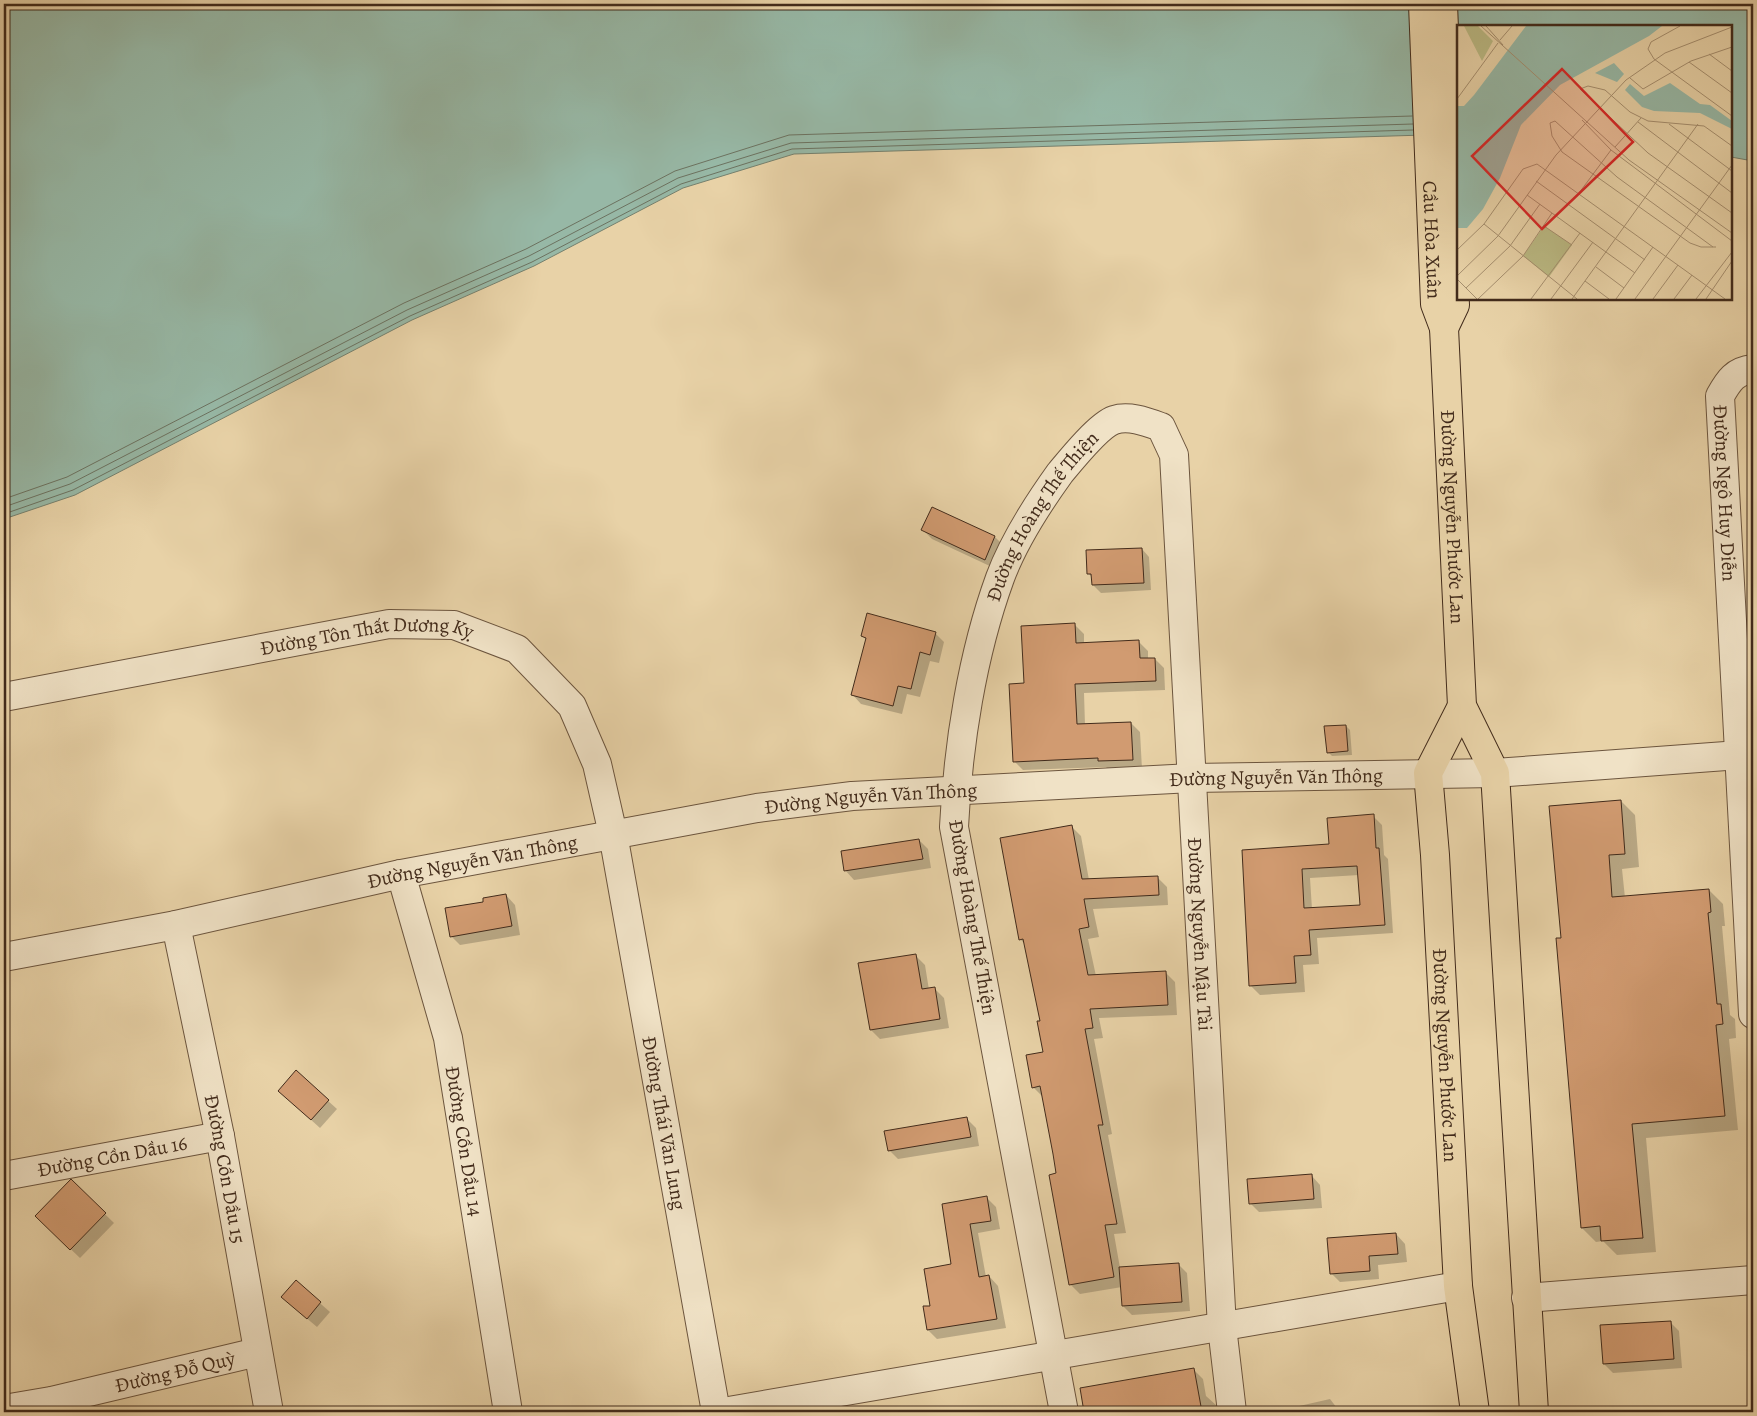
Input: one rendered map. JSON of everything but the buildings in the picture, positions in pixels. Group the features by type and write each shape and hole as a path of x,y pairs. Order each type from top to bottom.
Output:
{"main road":[{"name":"Cầu Hòa Xuân","path":"1423,4 1435,304 1444,328"},
{"name":"Cầu Hòa Xuân","path":"1443,4 1454,304 1444,328"},
{"name":"Đường Nguyễn Phước Lan","path":"1444,328 1462,706 1495,773 1534,1412"},
{"name":"Đường Nguyễn Phước Lan","path":"1462,706 1428,773 1435,855 1458,1286 1474,1412"}],"street":[{"name":"Đường Ngô Huy Diễn","path":"1747,370 1727,384 1720,396 1747,754 1753,1014"},
{"name":"Đường Hoàng Thế Thiện","path":"1064,1412 954,827 955,791 973,673 1000,577 1035,508 1078,450 1113,420 1138,419 1161,427 1174,456"},
{"name":"Đường Nguyễn Mậu Tài","path":"1174,456 1222,1327 1232,1412"},
{"name":"Đường Tôn Thất Dương Kỵ","path":"4,697 389,624 454,625 517,650 572,706 597,764 612,834"},
{"name":"Đường Nguyễn Văn Thông","path":"4,956 176,925 401,874 612,834 757,808 852,796 1192,778 1495,773 1747,754"},
{"name":"Đường Thái Văn Lung","path":"612,834 716,1412"},
{"name":"Đường Cồn Dầu 14","path":"401,874 448,1038 508,1412"},
{"name":"Đường Cồn Dầu 15","path":"176,925 220,1136 269,1412"},
{"name":"Đường Cồn Dầu 16","path":"4,1176 220,1136"},
{"path":"1526,1298 1753,1280"},
{"path":"723,1412 1458,1286"},
{"name":"Đường Đỗ Quỳ","path":"4,1409 52,1406 257,1352"}],"water":[{"path":"4,4 1753,4 1753,161 1732,157 1732,25 1457,25 1457,134 794,154 683,188 534,266 412,320 75,495 4,519"}]}
